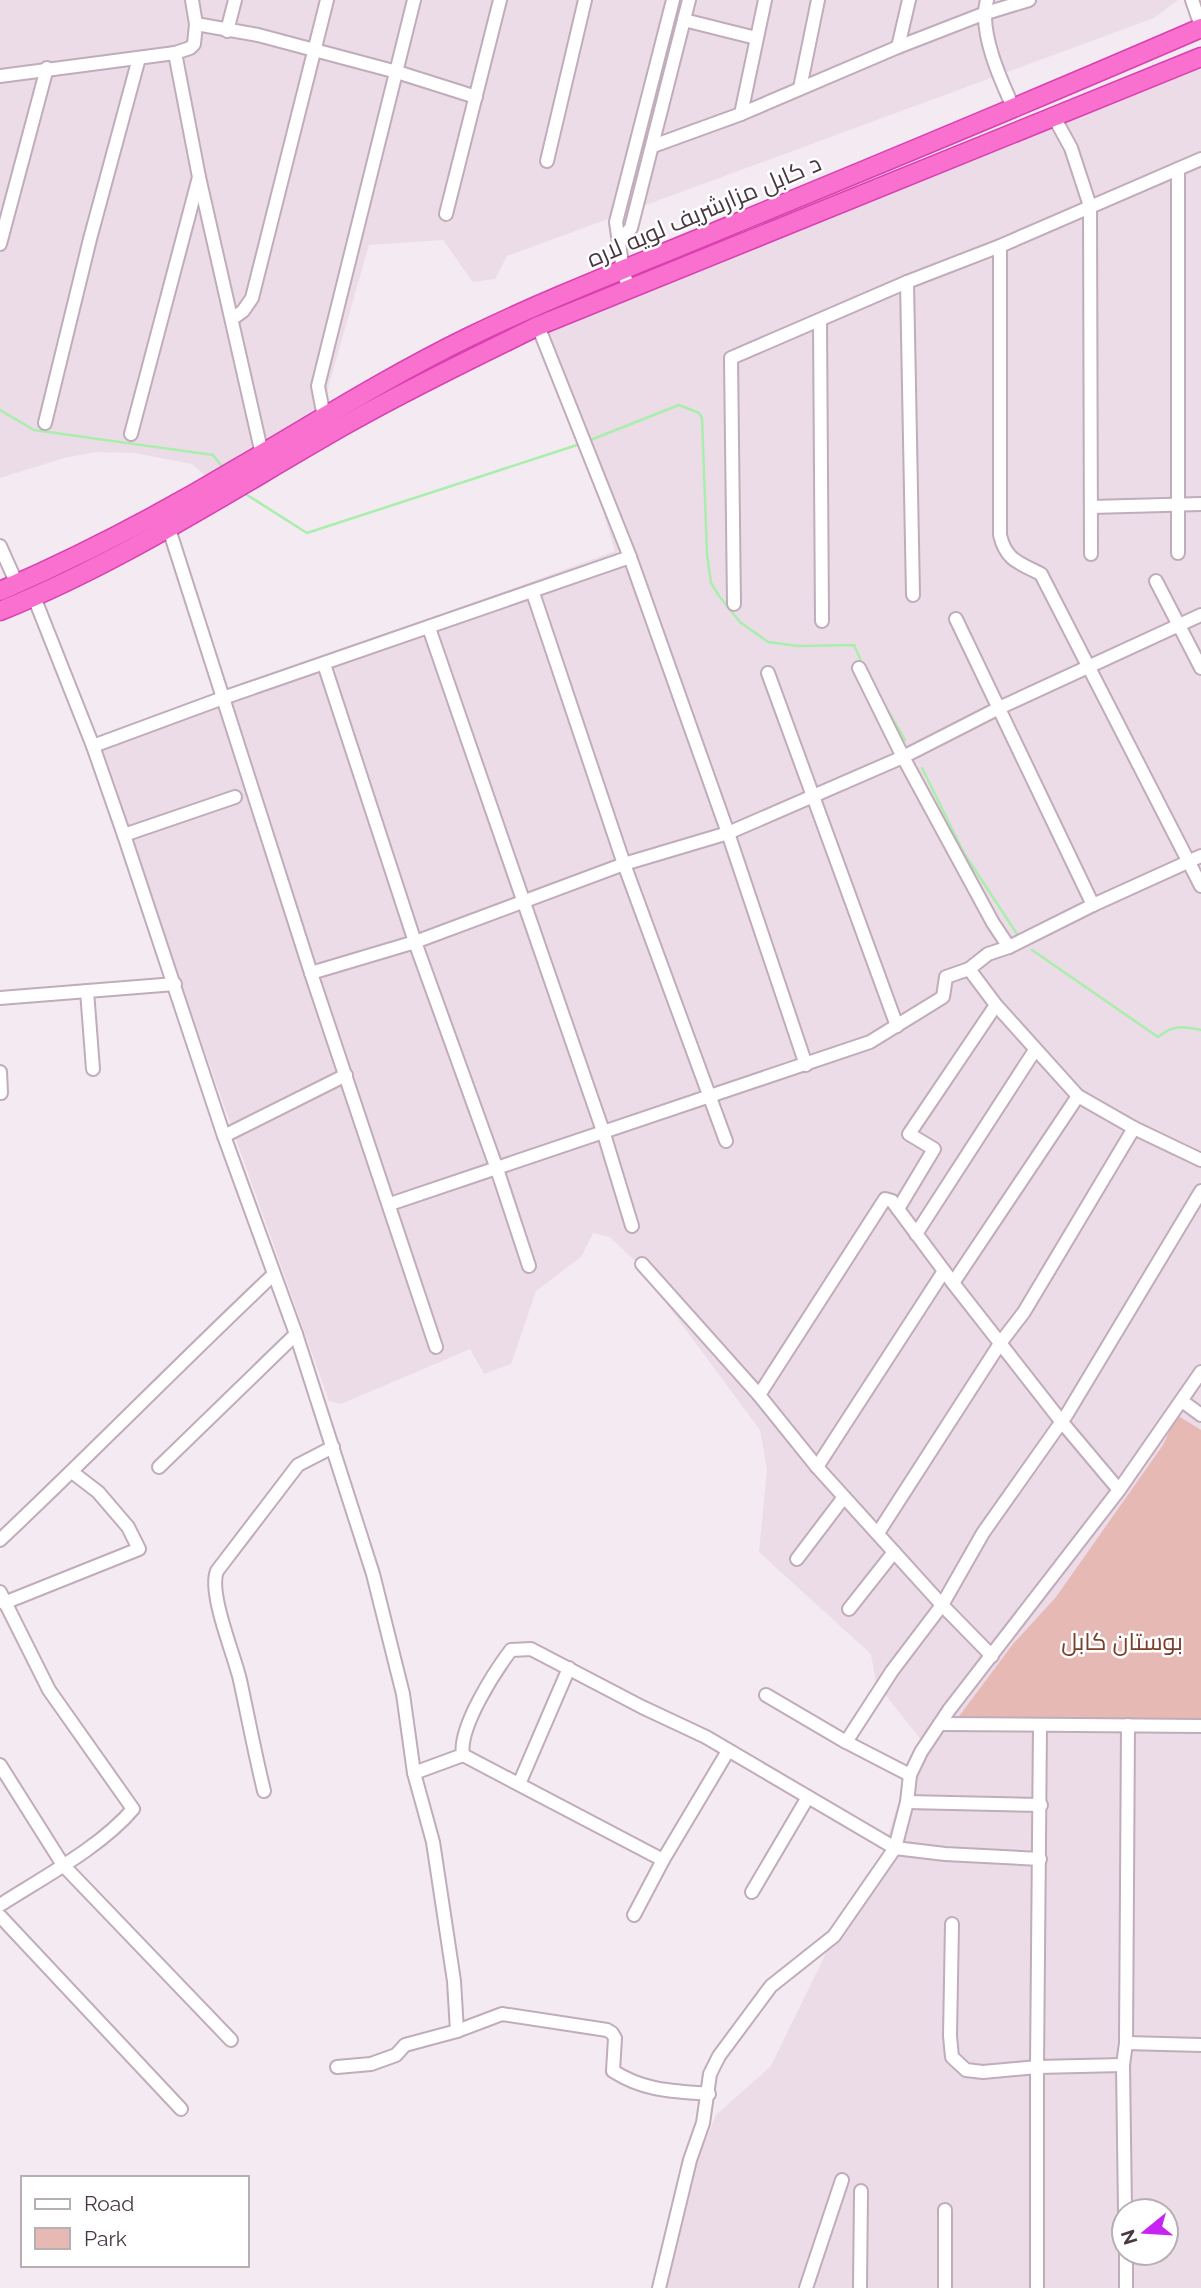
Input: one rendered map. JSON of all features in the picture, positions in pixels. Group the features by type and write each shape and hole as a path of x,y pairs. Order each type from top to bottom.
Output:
{"highway":[{"name":"د کابل مزارشریف لویه لاره","path":"244,475 262,454 376,385 472,336 1014,109 1201,27"},
{"name":"د کابل مزارشریف لویه لاره","path":"244,475 538,326 1201,57"},
{"path":"472,336 480,354"},
{"path":"0,611 41,594 163,532 210,495 244,475"},
{"path":"8,587 149,518 210,495"},
{"path":"149,518 163,532"},
{"path":"40,573 41,594"}],"street":[{"path":"0,76 175,53 190,48 194,44 196,24 192,0"},
{"path":"227,31 235,0"},
{"path":"232,318 243,311 252,298 327,0"},
{"path":"324,417 318,386 414,0"},
{"path":"446,214 500,0"},
{"path":"547,161 586,0"},
{"path":"629,289 623,271 616,222 673,0"},
{"path":"620,241 631,228 689,0"},
{"path":"741,114 765,0"},
{"path":"800,88 818,0"},
{"path":"898,47 909,0"},
{"path":"987,0 983,14 1000,79 1014,109"},
{"path":"653,146 741,114 983,14 1030,0"},
{"path":"1192,0 1201,27"},
{"path":"684,20 756,38"},
{"path":"196,24 315,50 475,97"},
{"path":"175,53 199,177 262,454"},
{"path":"45,424 90,239 139,58"},
{"path":"0,244 47,68"},
{"path":"1054,117 1071,148 1090,206 1091,554"},
{"path":"634,157 649,161"},
{"path":"734,604 731,358 1201,159"},
{"path":"1178,169 1178,553"},
{"path":"131,434 199,177"},
{"path":"1000,246 1002,546 1010,558 1041,574 1195,859 1201,886"},
{"path":"907,282 913,595"},
{"path":"820,321 822,621"},
{"path":"538,326 630,558 728,833 806,1065"},
{"path":"1091,506 1201,504"},
{"path":"163,532 223,698 311,973 436,1347"},
{"path":"0,546 8,587"},
{"path":"93,746 223,698 630,558"},
{"path":"1156,581 1201,668"},
{"path":"533,593 625,864 726,1141"},
{"path":"41,594 175,984 224,1136 296,1334 373,1574 403,1694 414,1773 433,1842 454,1981 457,2031"},
{"path":"311,973 415,942 625,864 728,833 903,757 999,708 1201,615"},
{"path":"956,619 1093,905"},
{"path":"429,628 604,1133 632,1226"},
{"path":"324,664 415,942 497,1169 528,1266"},
{"path":"859,668 903,757 993,923 1009,947"},
{"path":"768,673 897,1026"},
{"path":"124,835 235,797"},
{"path":"390,1205 870,1042 943,997 946,977 969,969 988,954 1009,947 1195,859"},
{"path":"969,969 996,1006 1078,1096 1134,1128 1201,1160"},
{"path":"0,998 175,984"},
{"path":"87,991 93,1069"},
{"path":"898,1209 934,1149 909,1134 996,1006"},
{"path":"916,1234 1035,1050"},
{"path":"0,1072 2,1093"},
{"path":"224,1136 346,1075"},
{"path":"953,1283 1078,1096"},
{"path":"878,1533 1001,1342 1024,1312 1134,1128"},
{"path":"846,1742 892,1671 942,1605 983,1532 1061,1422 1201,1191"},
{"path":"759,1395 885,1199 892,1201 1061,1422 1119,1490"},
{"path":"642,1264 759,1395 817,1468 992,1656"},
{"path":"817,1468 944,1271"},
{"path":"0,1540 274,1275"},
{"path":"159,1467 296,1334"},
{"path":"661,2287 690,2160 703,2123 710,2074 719,2056 771,1986 834,1936 895,1848 907,1802 909,1775 921,1752 949,1710 1119,1490 1201,1372"},
{"path":"1182,1401 1201,1415"},
{"path":"264,1791 240,1678 214,1578 298,1465 333,1447"},
{"path":"0,1905 63,1865 124,1821 133,1809 49,1690 2,1598 139,1549 128,1527 98,1492 72,1472"},
{"path":"797,1559 844,1497"},
{"path":"849,1609 894,1552"},
{"path":"463,1755 463,1741 492,1676 511,1650 531,1649 706,1737 895,1848 945,1854 1040,1859"},
{"path":"519,1784 569,1668"},
{"path":"766,1695 909,1775"},
{"path":"940,1724 1201,1726"},
{"path":"1125,2197 1123,2065 1126,2043 1128,1725"},
{"path":"1037,2288 1040,1726"},
{"path":"634,1915 663,1860 728,1751"},
{"path":"414,1773 463,1755 663,1860"},
{"path":"0,1765 63,1865 231,2040"},
{"path":"752,1892 808,1797"},
{"path":"907,1802 1041,1805"},
{"path":"0,1916 181,2109"},
{"path":"952,1924 950,2036 952,2057 965,2070 984,2072 1037,2067 1123,2065"},
{"path":"337,2067 371,2064 396,2055 405,2045 457,2031 502,2014 607,2030 615,2038 613,2071 628,2081 645,2088 709,2094"},
{"path":"1126,2043 1201,2045"},
{"path":"806,2288 842,2180"},
{"path":"860,2288 862,2191"},
{"path":"945,2210 945,2288"},
{"path":"1126,2267 1126,2288"}],"shaded area":[{"path":"0,0 1178,0 1154,18 507,256 495,279 473,282 443,240 369,245 322,409 209,479 192,464 134,453 96,452 64,458 0,478"},
{"path":"1201,64 1201,2288 662,2288 690,2179 716,2115 771,2066 825,1955 881,1858 906,1779 922,1741 876,1683 871,1654 759,1552 767,1469 760,1430 634,1260 610,1237 593,1233 581,1257 536,1291 511,1364 484,1374 470,1349 341,1404 329,1401 95,742 615,551 547,329"}],"green space":[{"name":"بوستان کابل","path":"1177,1415 1201,1430 1201,1723 954,1723 1013,1644 1056,1597 1163,1445"}],"waterway":[{"path":"588,441 679,405 699,413 702,418 707,554 711,583 719,596 740,622 768,642 798,646 854,645 862,663"},
{"path":"0,410 34,430 213,455 224,469"},
{"path":"244,493 307,533 577,445"},
{"path":"880,697 905,740"},
{"path":"922,768 964,853 1017,934"},
{"path":"1032,950 1158,1037 1168,1030 1178,1028 1201,1030"}]}
